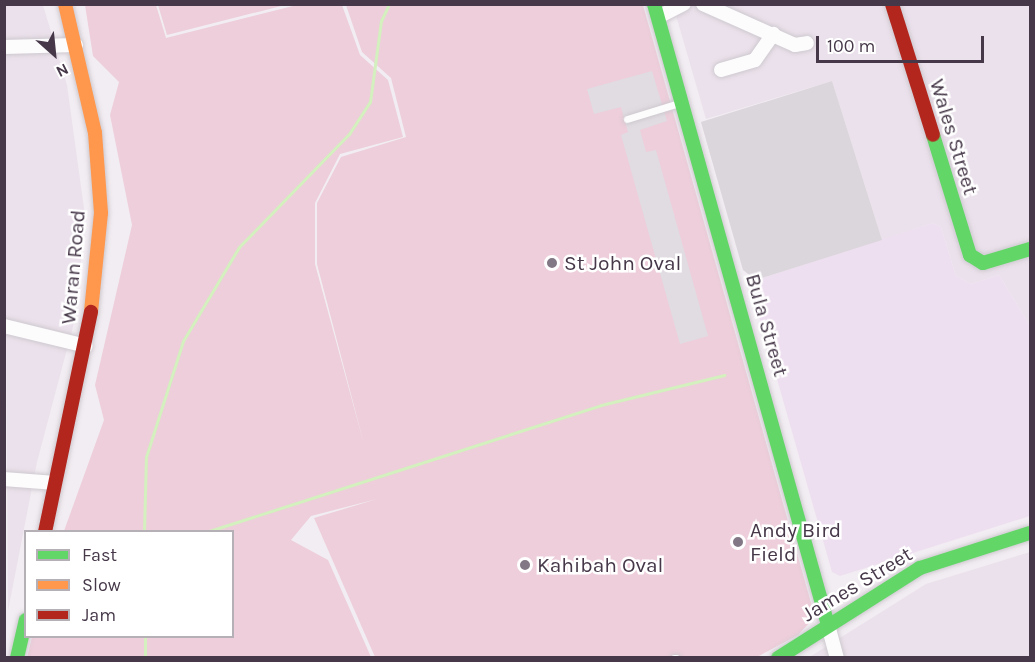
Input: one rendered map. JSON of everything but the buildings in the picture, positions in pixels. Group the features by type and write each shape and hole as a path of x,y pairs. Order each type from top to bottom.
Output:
{"street":[{"name":"Waran Road","path":"45,530 86,346 101,213 95,133 65,4"},
{"path":"656,11 684,4"},
{"path":"703,4 795,45 807,43"},
{"name":"Wales Street","path":"892,4 966,246 983,263 1030,249"},
{"name":"Bula Street","path":"656,11 837,657"},
{"path":"722,70 755,60 773,34"},
{"path":"4,47 76,45"},
{"path":"4,326 86,346"},
{"path":"4,479 55,483"},
{"name":"James Street","path":"778,657 920,568 1030,533"},
{"path":"18,657 24,629"}],"lane":[{"path":"627,119 681,102"}],"shaded area":[{"path":"158,4 285,5 167,35"},
{"path":"4,5 43,5 67,85 85,216 75,319 37,462 8,611"},
{"path":"85,5 156,5 166,38 297,5 342,5 360,55 388,80 403,137 340,154 315,203 315,264 365,448 317,264 317,203 341,157 406,137 391,78 362,52 346,5 643,5 815,617 798,635 757,657 375,657 314,518 377,499 311,516 291,540 328,560 371,657 27,658 32,638 234,638 234,530 64,530 104,420 95,385 132,225 110,115 119,82 93,56"},
{"path":"673,5 1030,5 1030,326 999,275 971,284 956,276 941,227 933,223 882,240 832,81 706,119"},
{"path":"652,71 667,121 640,130 646,152 656,150 708,336 680,344 621,135 628,132 621,107 594,114 587,89"},
{"path":"933,223 941,227 956,276 971,284 999,275 1030,326 1030,516 840,576 832,572 751,288 756,280"},
{"path":"1030,552 1030,657 808,658 926,584"}],"waterway":[{"path":"144,530 146,457 183,341 239,247 349,134 370,102 381,21 389,4"},
{"path":"212,530 601,405 724,375"},
{"path":"145,638 145,658"}],"traffic: fast":[{"path":"654,4 828,625"},
{"path":"933,135 970,255 983,263 1030,249"},
{"path":"778,658 920,568 1030,533"},
{"path":"17,658 24,628"}],"traffic: slow":[{"path":"65,4 95,133 101,213 91,312"}],"traffic: jam":[{"path":"892,4 933,135"},
{"path":"45,530 91,312"}],"place":[{"name":"St John Oval","path":"552,263"},
{"name":"Andy Bird Field","path":"738,542"},
{"name":"Kahibah Oval","path":"525,565"}]}
